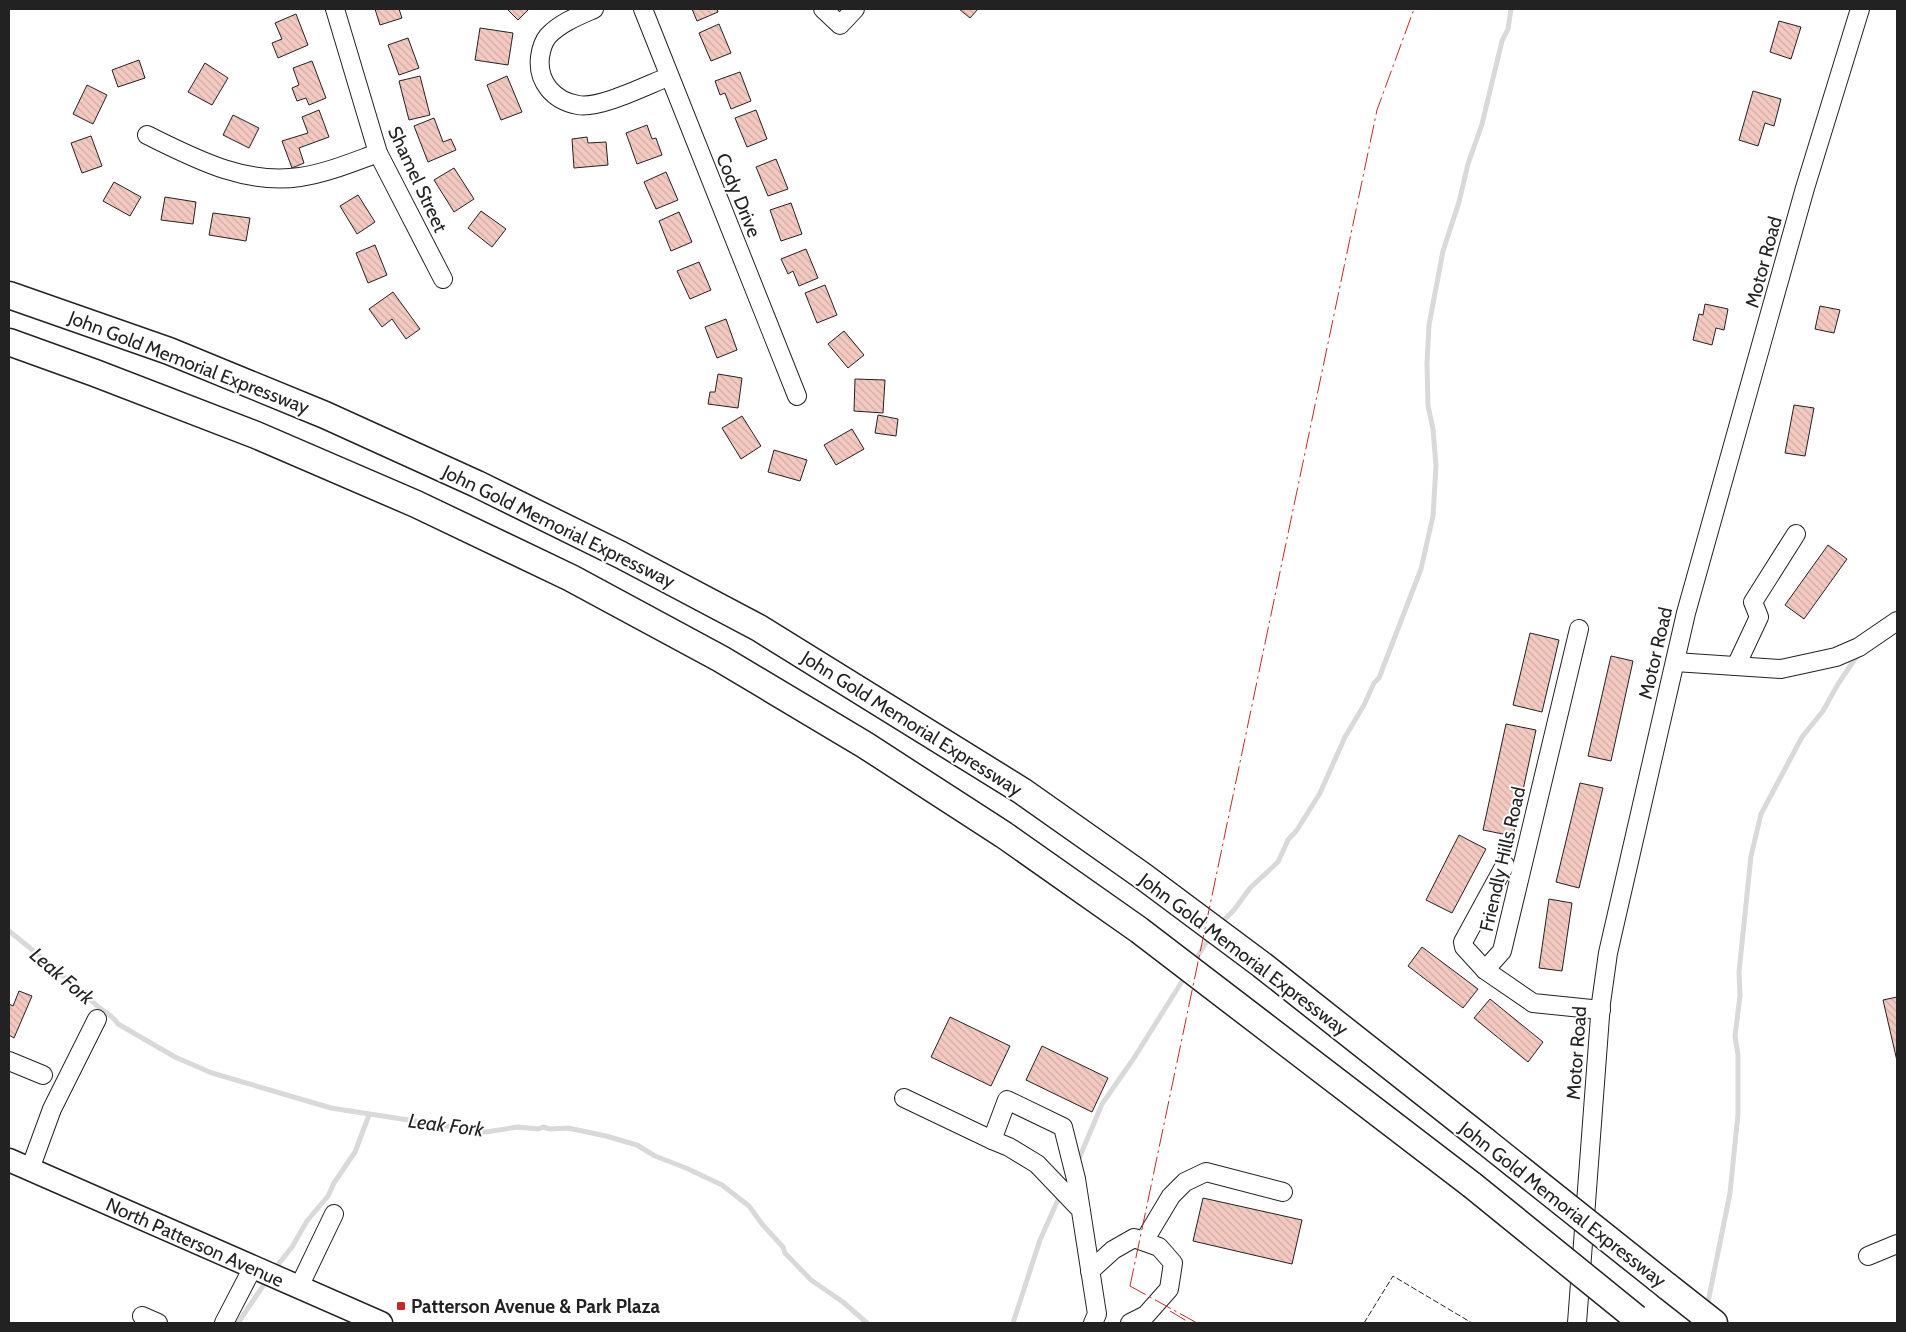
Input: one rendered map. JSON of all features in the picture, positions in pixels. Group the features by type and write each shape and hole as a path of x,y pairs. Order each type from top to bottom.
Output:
{"highway":[{"name":"John Gold Memorial Expressway","path":"9,295 169,351 334,419 477,484 621,555 759,628 1022,791 1144,878 1262,965 1714,1323"},
{"path":"9,342 256,435 416,504 571,578 721,659 865,745 1004,835 1139,930 1472,1185 1639,1321"}],"main road":[{"name":"North Patterson Avenue","path":"9,1160 381,1323"}],"street":[{"name":"Shamel Street","path":"335,9 378,153 443,279"},
{"path":"594,9 561,25 544,43 541,51 540,74 546,86 565,101 579,106 592,105 613,99 668,77"},
{"name":"Cody Drive","path":"643,9 668,77 797,396"},
{"path":"823,9 840,25 855,9"},
{"name":"Motor Road","path":"1577,1323 1601,1010 1608,953 1686,612 1805,188 1860,9"},
{"path":"146,135 202,162 229,172 270,178 302,177 337,168 378,153"},
{"path":"1736,666 1759,617 1753,602 1796,534"},
{"path":"1675,662 1781,668 1836,657 1859,647 1897,621"},
{"name":"Friendly Hills Road","path":"1485,970 1502,951 1579,629"},
{"path":"1505,865 1463,942 1464,947 1485,970 1532,1002 1601,1010"},
{"path":"30,1169 52,1110 97,1019"},
{"path":"9,1061 43,1075"},
{"path":"904,1098 1009,1147 1037,1164 1081,1210"},
{"path":"992,1140 1007,1100 1063,1127 1076,1180 1098,1314 1093,1323"},
{"path":"1144,1241 1171,1196 1185,1182 1206,1172 1283,1192"},
{"path":"299,1287 334,1214"},
{"path":"1090,1271 1113,1250 1134,1238 1159,1246 1173,1263 1169,1289 1146,1315 1130,1323"},
{"path":"1868,1256 1897,1244"},
{"path":"224,1323 253,1267"},
{"path":"142,1316 158,1323"}],"building":[{"path":"375,9 399,9 402,18 380,25"},
{"path":"507,9 529,9 518,20"},
{"path":"692,9 717,9 718,12 697,21"},
{"path":"959,9 978,9 970,18"},
{"path":"296,14 308,45 278,58 272,43 282,39 275,23"},
{"path":"1779,21 1801,27 1791,59 1770,52"},
{"path":"719,24 731,53 711,61 699,33"},
{"path":"480,28 513,33 508,65 475,60"},
{"path":"408,38 419,68 399,75 388,45"},
{"path":"139,60 145,78 118,87 112,70"},
{"path":"312,61 326,98 309,105 306,98 297,101 292,88 299,85 293,68"},
{"path":"205,63 228,78 212,105 188,92"},
{"path":"740,72 751,101 731,109 725,93 720,95 715,81"},
{"path":"420,76 430,115 409,120 399,81"},
{"path":"507,76 522,112 501,120 487,85"},
{"path":"87,85 107,95 93,124 73,114"},
{"path":"1753,91 1781,99 1774,126 1765,123 1758,146 1739,140"},
{"path":"319,110 329,137 299,148 304,163 292,168 282,141 308,133 302,117"},
{"path":"756,110 767,139 747,147 735,118"},
{"path":"233,115 259,128 249,148 223,135"},
{"path":"434,118 443,142 451,139 456,150 428,162 414,126"},
{"path":"647,125 652,139 656,138 662,155 637,164 626,133"},
{"path":"91,136 102,166 82,173 71,143"},
{"path":"587,137 588,143 606,142 608,165 574,168 572,139"},
{"path":"776,159 788,189 768,196 756,167"},
{"path":"454,168 474,199 454,212 434,180"},
{"path":"666,172 678,200 656,209 644,182"},
{"path":"114,182 141,197 130,216 103,201"},
{"path":"358,195 375,222 357,234 340,206"},
{"path":"165,197 196,202 193,224 161,220"},
{"path":"791,203 802,234 781,241 770,210"},
{"path":"481,211 506,229 492,247 468,228"},
{"path":"679,212 692,242 671,251 659,221"},
{"path":"213,213 250,218 246,241 209,235"},
{"path":"375,245 387,275 368,283 356,253"},
{"path":"806,249 818,278 799,286 793,271 788,274 781,259"},
{"path":"699,262 711,290 690,299 677,271"},
{"path":"825,285 837,315 817,323 805,293"},
{"path":"393,292 420,329 406,339 392,319 382,327 369,309"},
{"path":"1705,304 1728,309 1724,330 1716,328 1712,345 1693,340 1699,314 1703,315"},
{"path":"1820,306 1840,310 1834,333 1815,329"},
{"path":"726,319 737,350 717,358 705,327"},
{"path":"844,331 864,355 848,368 828,344"},
{"path":"718,374 742,378 738,408 708,404 710,392 715,392"},
{"path":"855,379 885,380 883,413 854,411"},
{"path":"1794,405 1814,408 1805,456 1785,453"},
{"path":"878,415 898,419 896,436 875,433"},
{"path":"742,416 761,446 741,459 722,428"},
{"path":"852,429 864,449 836,465 824,445"},
{"path":"774,450 807,460 800,481 768,472"},
{"path":"1828,545 1847,559 1804,619 1785,605"},
{"path":"1530,633 1559,640 1542,712 1513,705"},
{"path":"1611,656 1633,661 1611,761 1588,756"},
{"path":"1506,724 1536,730 1513,836 1483,830"},
{"path":"1580,783 1603,788 1579,888 1556,882"},
{"path":"1459,835 1486,849 1452,913 1426,900"},
{"path":"1549,899 1572,903 1562,971 1539,968"},
{"path":"1422,947 1478,989 1463,1008 1408,966"},
{"path":"19,991 32,996 14,1038 9,1035 9,1004 13,1006"},
{"path":"1897,997 1897,1061 1883,1000"},
{"path":"1490,999 1543,1042 1528,1062 1474,1018"},
{"path":"950,1017 1010,1046 991,1086 931,1057"},
{"path":"1042,1046 1108,1078 1092,1112 1026,1080"},
{"path":"1203,1198 1302,1220 1292,1264 1193,1241"}],"waterway":[{"path":"1220,924 1234,910 1250,888 1278,862 1288,840 1297,830 1320,793 1345,737 1364,705 1374,683 1379,678 1421,569 1433,516 1436,466 1433,429 1428,406 1427,363 1429,325 1443,251 1459,202 1468,164 1482,124 1502,41 1508,29 1511,9"},
{"path":"1707,1307 1730,1193 1738,1114 1738,1055 1735,1036 1740,996 1739,972 1751,856 1761,814 1802,737 1823,711 1859,653"},
{"name":"Leak Fork","path":"9,931 118,1024 175,1057 212,1073 331,1108 486,1132 518,1127 538,1129 543,1127 550,1129 568,1128 637,1145 655,1156 722,1185 749,1206 783,1247 785,1253 811,1280 843,1302 867,1323"},
{"path":"1193,963 1210,937"},
{"path":"1078,1161 1102,1104 1134,1058 1186,975"},
{"path":"273,1271 292,1247 307,1221 328,1196 334,1183 355,1152 369,1115"},
{"path":"1013,1323 1040,1240 1061,1193"},
{"path":"238,1323 267,1280"}],"fence":[{"path":"1364,1323 1393,1276 1472,1323"}],"power":[{"path":"1130,1286 1377,110 1414,9"},
{"path":"1130,1286 1197,1323"},
{"path":"1170,1311 1190,1323"}],"place":[{"name":"Patterson Avenue & Park Plaza","path":"401,1306"}]}
